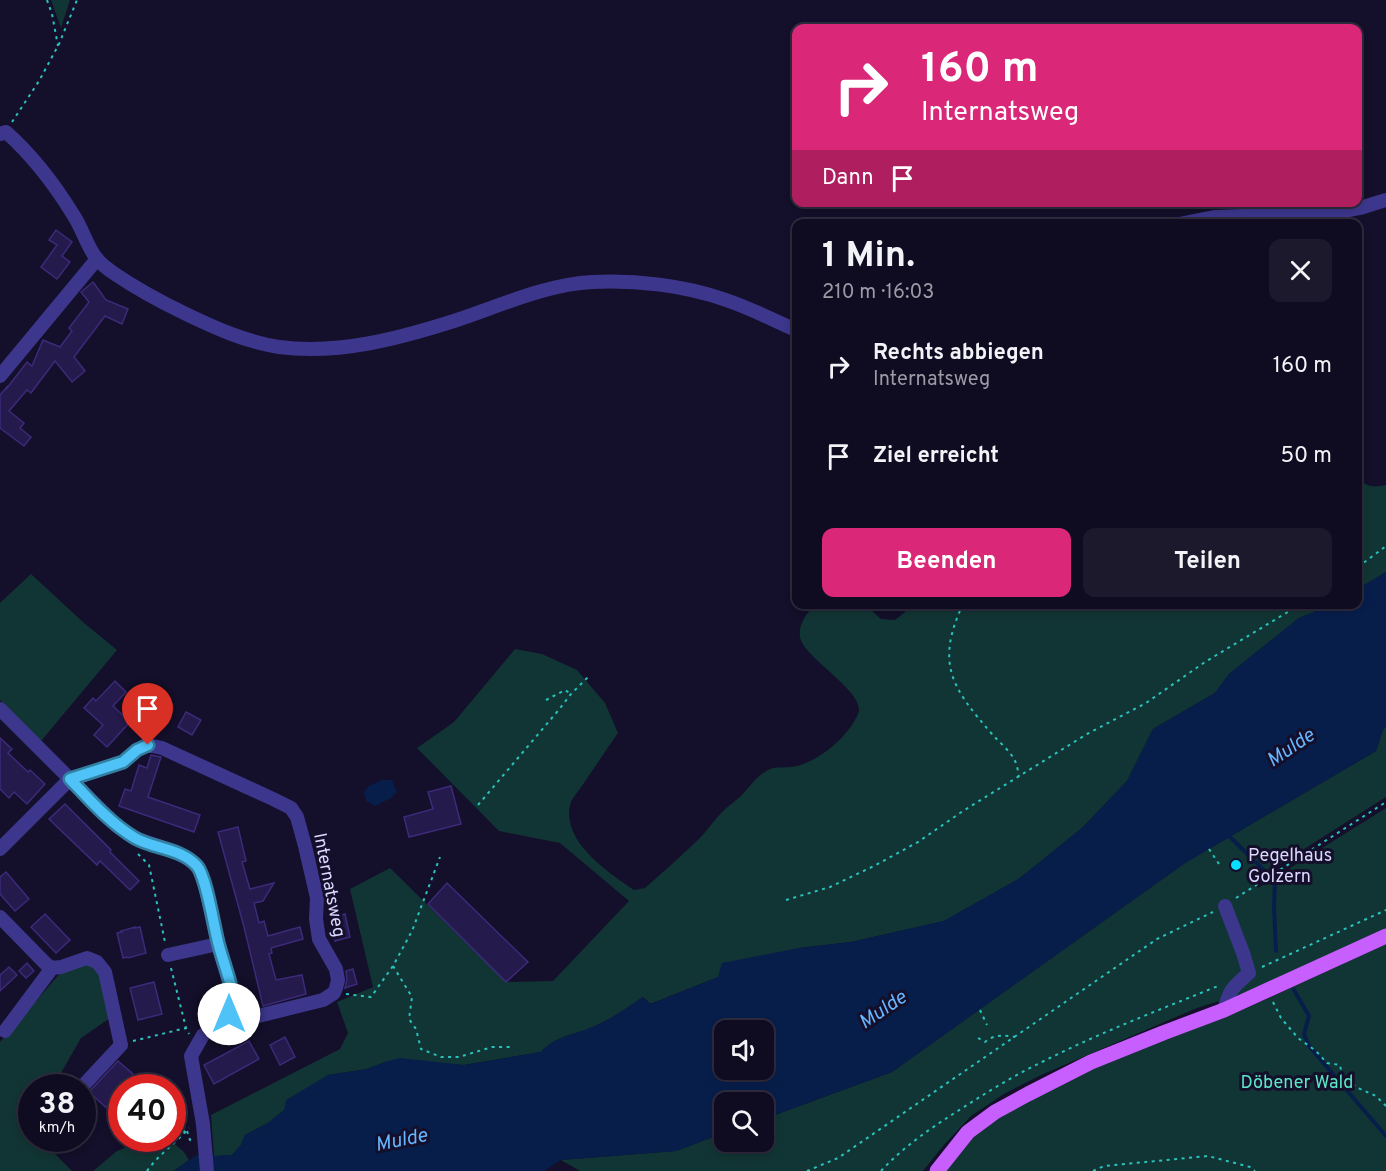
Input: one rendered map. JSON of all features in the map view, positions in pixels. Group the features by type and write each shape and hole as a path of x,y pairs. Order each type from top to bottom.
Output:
{"main road":[{"path":"937,1171 968,1132 995,1112 1091,1062 1224,1010 1386,936"}],"street":[{"path":"3,133 16,141 42,171 74,216 97,259 114,274 187,315 247,340 279,347 311,349 365,345 413,334 550,289 592,282 672,286 698,292 744,307 792,328"},
{"path":"1204,219 1335,213 1386,200"},
{"path":"0,376 97,259"},
{"path":"0,709 117,826 138,840 170,850 189,859 199,868 232,992 229,1014 223,1022 203,1035 191,1056 202,1120 207,1171"},
{"name":"Internatsweg","path":"70,779 123,762 137,750 148,745 171,752 291,808 297,817 312,873 317,898 316,919 319,939 336,969 338,980 334,993"},
{"path":"0,849 70,779"},
{"path":"1224,1010 1233,987 1249,974 1225,906"},
{"path":"0,917 52,968 87,958 97,962 105,972 121,1045 94,1074"},
{"path":"168,955 218,944"},
{"path":"5,1031 52,968"},
{"path":"229,1014 250,1018 323,1000 334,993"}],"path":[{"path":"47,0 58,46"},
{"path":"3,133 39,81 58,46 77,0"},
{"path":"1362,564 1386,546"},
{"path":"961,609 949,642 952,677 975,715 1015,760 1019,777"},
{"path":"786,900 830,887 918,842 963,811 1087,734 1146,703 1205,662 1293,609"},
{"path":"478,805 571,694 588,677"},
{"path":"546,700 565,690 571,694"},
{"path":"807,1171 838,1158 1157,939 1225,906 1386,802"},
{"path":"121,1045 186,1028 149,865 133,849"},
{"path":"1209,849 1221,867"},
{"path":"334,993 371,997 393,966 412,931 440,857"},
{"path":"1249,974 1386,910"},
{"path":"393,966 412,997 410,1019 416,1029 421,1049 441,1057 459,1057 492,1047 510,1047"},
{"path":"881,1171 916,1138 992,1090 1042,1062 1108,1031 1227,982"},
{"path":"1273,989 1281,1018 1298,1038 1316,1051 1327,1063 1340,1065 1342,1075 1347,1080 1376,1096 1386,1106"},
{"path":"980,1010 987,1025"},
{"path":"978,1038 985,1042 992,1037 1002,1035 1015,1037"},
{"path":"186,1132 202,1120"},
{"path":"147,1171 165,1152"},
{"path":"1093,1171 1104,1166 1208,1156 1250,1167 1255,1171"}],"green space":[{"path":"51,0 70,0 61,28"},
{"path":"1362,481 1370,486 1386,485 1386,572 1362,587"},
{"path":"31,574 117,650 41,741 0,700 0,603"},
{"path":"811,609 870,609 881,619 895,620 909,609 1322,609 1299,618 1229,674 1215,693 1153,729 1127,781 1082,828 1020,878 944,921 851,942 799,948 650,1004 643,997 609,1019 561,1038 541,1052 464,1065 388,1061 367,1069 328,1075 268,1123 245,1135 241,1145 232,1155 214,1156 211,1115 340,1049 348,1033 337,1002 373,987 350,889 390,868 506,982 553,981 629,901 560,843 499,831 417,748 454,722 515,649 542,654 577,670 605,703 618,733 572,800 569,816 572,829 588,854 634,890 645,888 679,858 762,774 769,769 797,766 815,759 840,739 853,723 859,706 854,696 812,655 800,637 802,624"},
{"path":"1386,726 1386,797 1254,881 1258,888 1386,808 1386,928 1242,994 1197,1008 1041,1075 1004,1094 971,1116 923,1171 580,1171 561,1160 676,1151 714,1137 714,1152 774,1152 774,1115 892,1072 1185,863 1376,751"},
{"name":"Döbener Wald","path":"1386,944 1386,1171 946,1171 968,1141 991,1121 1108,1060 1247,1008"},
{"path":"83,964 94,966 102,978 110,1018 81,1038 60,1074 18,1074 18,1152 54,1152 72,1171 0,1171 0,1042 63,970"},
{"path":"116,1152 184,1152 189,1160 174,1171 93,1171"}],"water":[{"name":"Mulde","path":"1386,572 1386,726 1376,751 1185,863 892,1072 774,1115 774,1092 714,1092 714,1137 676,1151 561,1160 544,1171 174,1171 197,1155 232,1155 241,1145 245,1135 268,1123 284,1110 286,1100 328,1075 367,1069 400,1058 464,1065 541,1052 553,1042 608,1020 643,997 651,1004 718,977 722,963 799,948 851,942 944,921 1020,878 1082,828 1127,781 1153,729 1215,693 1229,674 1299,618 1322,609 1362,609 1362,587"},
{"path":"382,780 392,780 397,792 391,798 375,806 366,801 364,792 369,786"}],"building":[{"path":"56,230 72,242 62,256 70,262 57,279 41,267 57,245 49,240"},
{"path":"93,282 106,300 128,309 122,324 105,316 74,357 85,371 72,382 55,361 31,393 27,390 9,411 24,423 20,428 31,437 24,446 0,428 0,395 27,362 32,366 43,340 60,347 72,331 69,328 89,302 81,292"},
{"path":"115,681 126,692 113,706 130,722 107,747 94,735 103,725 84,708 93,698 96,701"},
{"path":"186,712 201,720 192,735 178,727"},
{"path":"0,738 12,749 8,753 45,784 27,804 14,792 9,798 0,789"},
{"path":"151,755 161,757 148,797 200,815 194,832 119,806 125,789 131,791 139,765 147,768"},
{"path":"451,786 461,824 409,837 404,817 433,809 428,792"},
{"path":"65,804 139,881 130,890 100,861 97,865 49,819"},
{"path":"238,827 246,861 242,862 250,889 274,883 263,901 254,903 259,923 264,921 268,936 300,927 303,939 271,948 272,953 269,954 276,980 302,975 306,994 263,1006 218,832"},
{"path":"6,872 29,899 15,911 0,894 0,877"},
{"path":"447,883 528,962 506,982 428,904"},
{"path":"45,914 70,940 56,953 31,927"},
{"path":"345,914 350,937 335,941 330,918"},
{"path":"140,927 146,953 123,958 117,933"},
{"path":"27,963 34,971 26,978 19,971"},
{"path":"9,967 17,975 0,991 0,975"},
{"path":"353,969 357,984 345,988 346,971"},
{"path":"154,982 162,1014 138,1020 130,988"},
{"path":"285,1037 295,1057 280,1065 270,1045"},
{"path":"249,1041 259,1059 214,1084 204,1065"},
{"path":"118,1061 133,1074 108,1074 108,1109 96,1098 96,1085"}],"waterway":[{"path":"1227,834 1275,881 1276,951"},
{"path":"1294,990 1309,1016 1304,1034 1309,1046 1386,1136"}],"place":[{"name":"Pegelhaus Golzern","path":"1236,865"}],"route":[{"path":"148,745 137,750 123,762 70,779 117,826 138,840 170,850 189,859 199,868 232,992 229,1014"}]}
